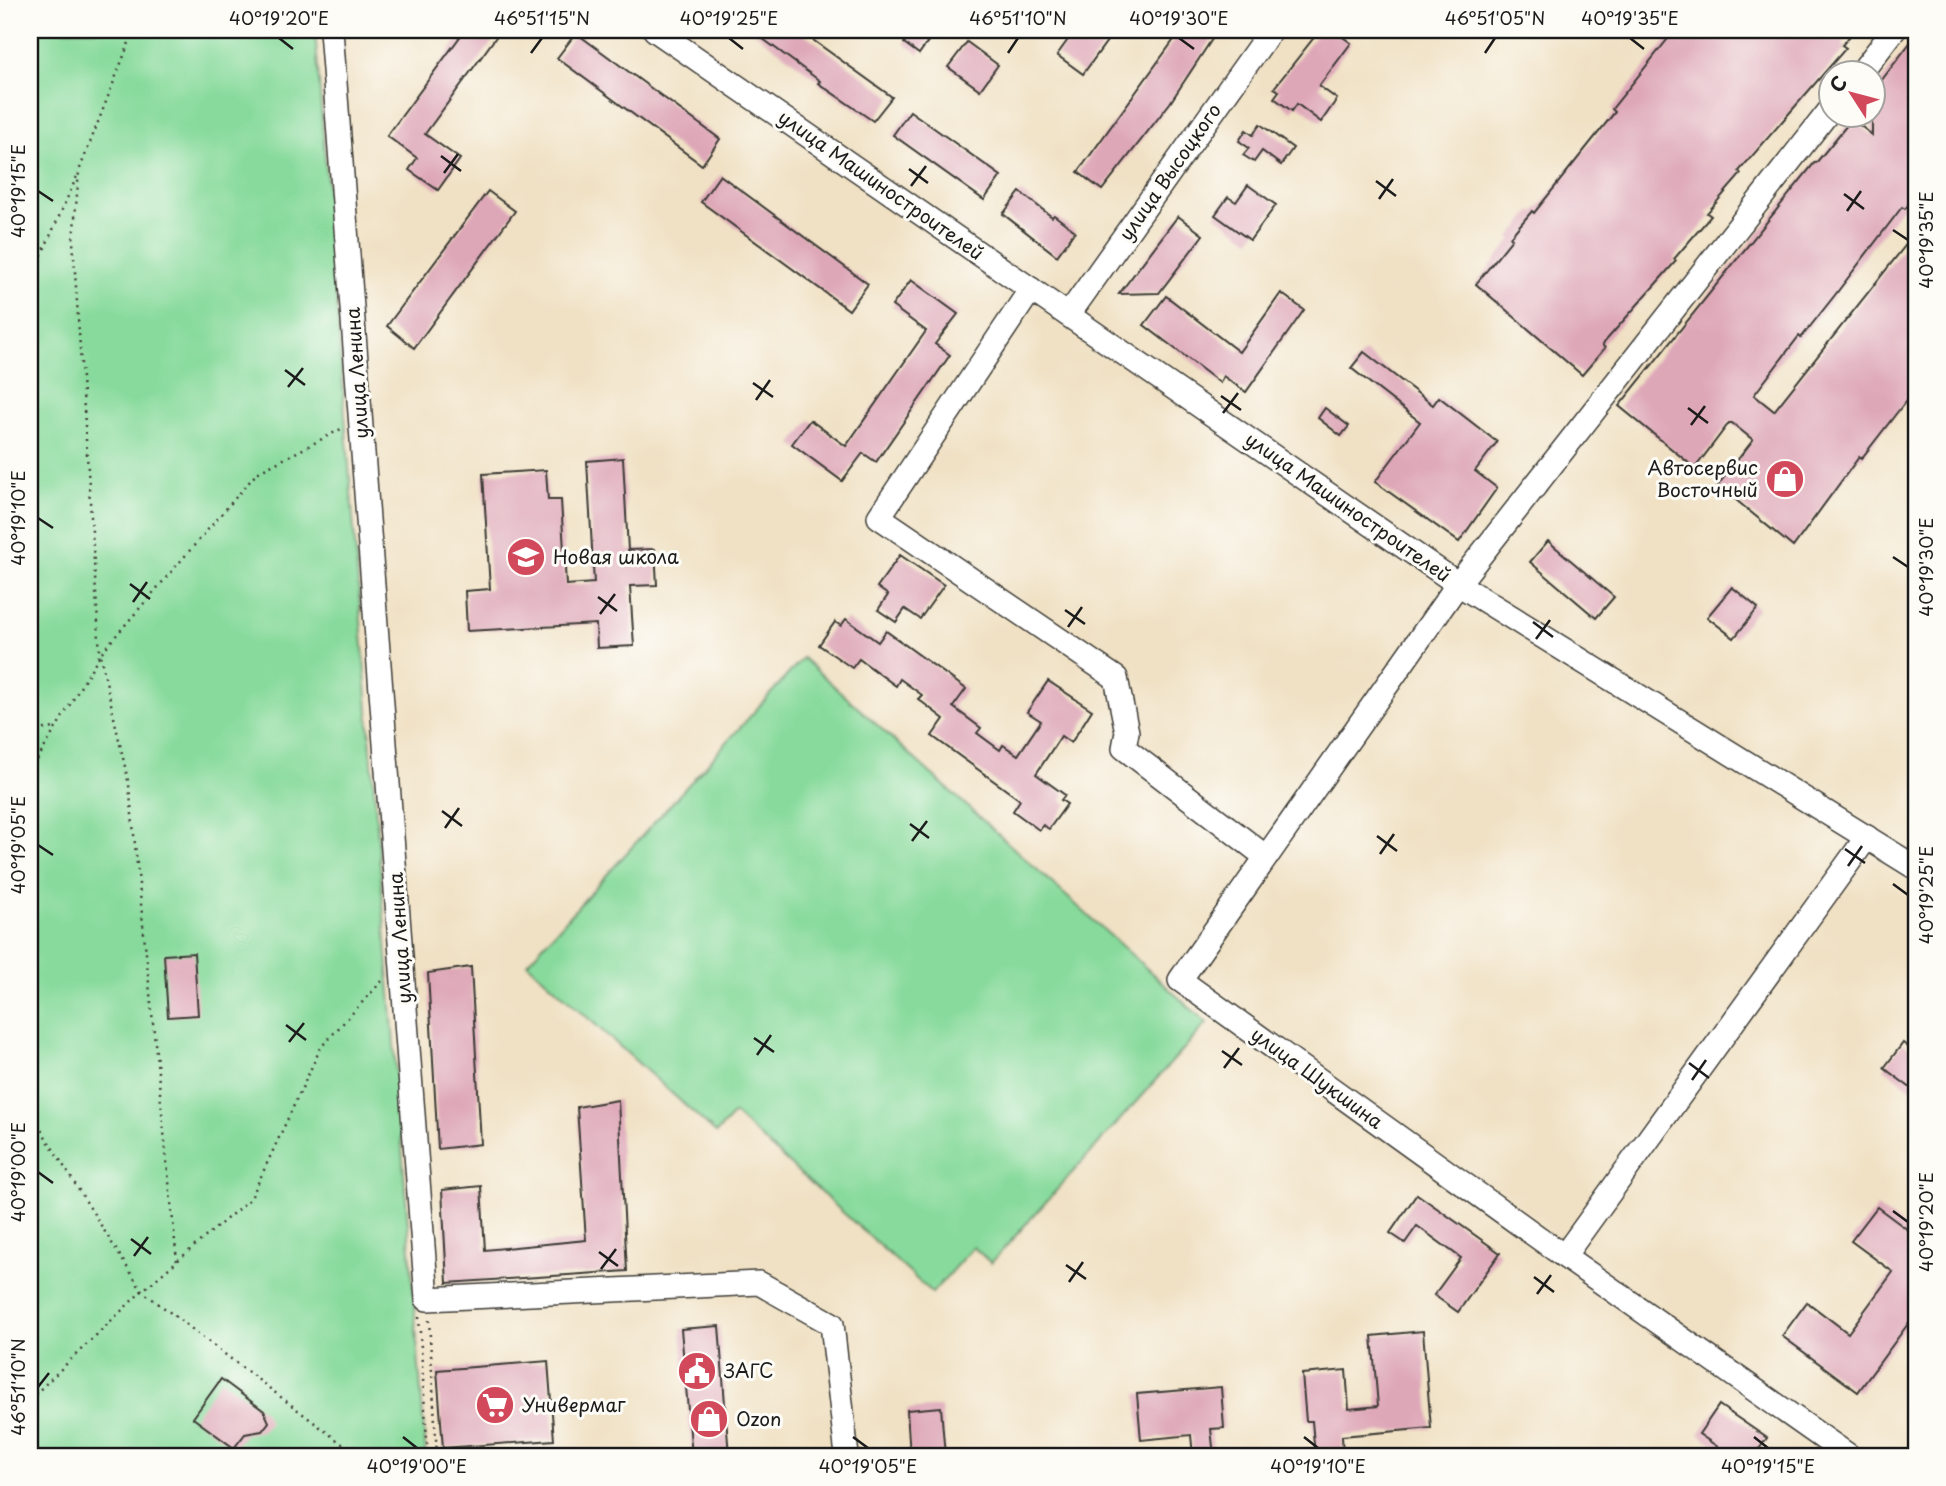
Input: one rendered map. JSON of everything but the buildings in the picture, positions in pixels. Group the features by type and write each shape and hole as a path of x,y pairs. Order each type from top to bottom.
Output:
{"street":[{"name":"улица Ленина","path":"331,30 428,1299"},
{"name":"улица Машиностроителей","path":"655,30 1458,584 1916,868"},
{"name":"улица Высоцкого","path":"1069,314 1271,30"},
{"path":"1871,60 1894,30"},
{"name":"улица Шукшина","path":"1816,128 1458,584 1180,980 1564,1256 1849,1456"},
{"path":"1031,289 879,517 1116,678 1127,732 1124,748 1266,857"},
{"path":"1564,1256 1867,837"},
{"path":"428,1299 759,1283 832,1324 847,1456"}],"path":[{"path":"30,281 79,172 134,30"},
{"path":"79,172 73,241 100,654 129,785 177,1261"},
{"path":"30,772 100,654 257,473 351,424"},
{"path":"30,731 56,728"},
{"path":"30,1399 142,1291 251,1198 321,1047 385,978"},
{"path":"30,1112 142,1291 358,1456"},
{"path":"428,1299 438,1456"}],"green space":[{"path":"30,30 315,30 426,1456 30,1456"},
{"path":"803,658 1207,1023 991,1263 973,1247 932,1293 734,1114 716,1133 527,963"}],"place":[{"name":"Автосервис Восточный","path":"1785,479"},
{"name":"Новая школа","path":"526,557"},
{"name":"ЗАГС","path":"697,1371"},
{"name":"Универмаг","path":"495,1405"},
{"name":"Ozon","path":"709,1419"}]}
